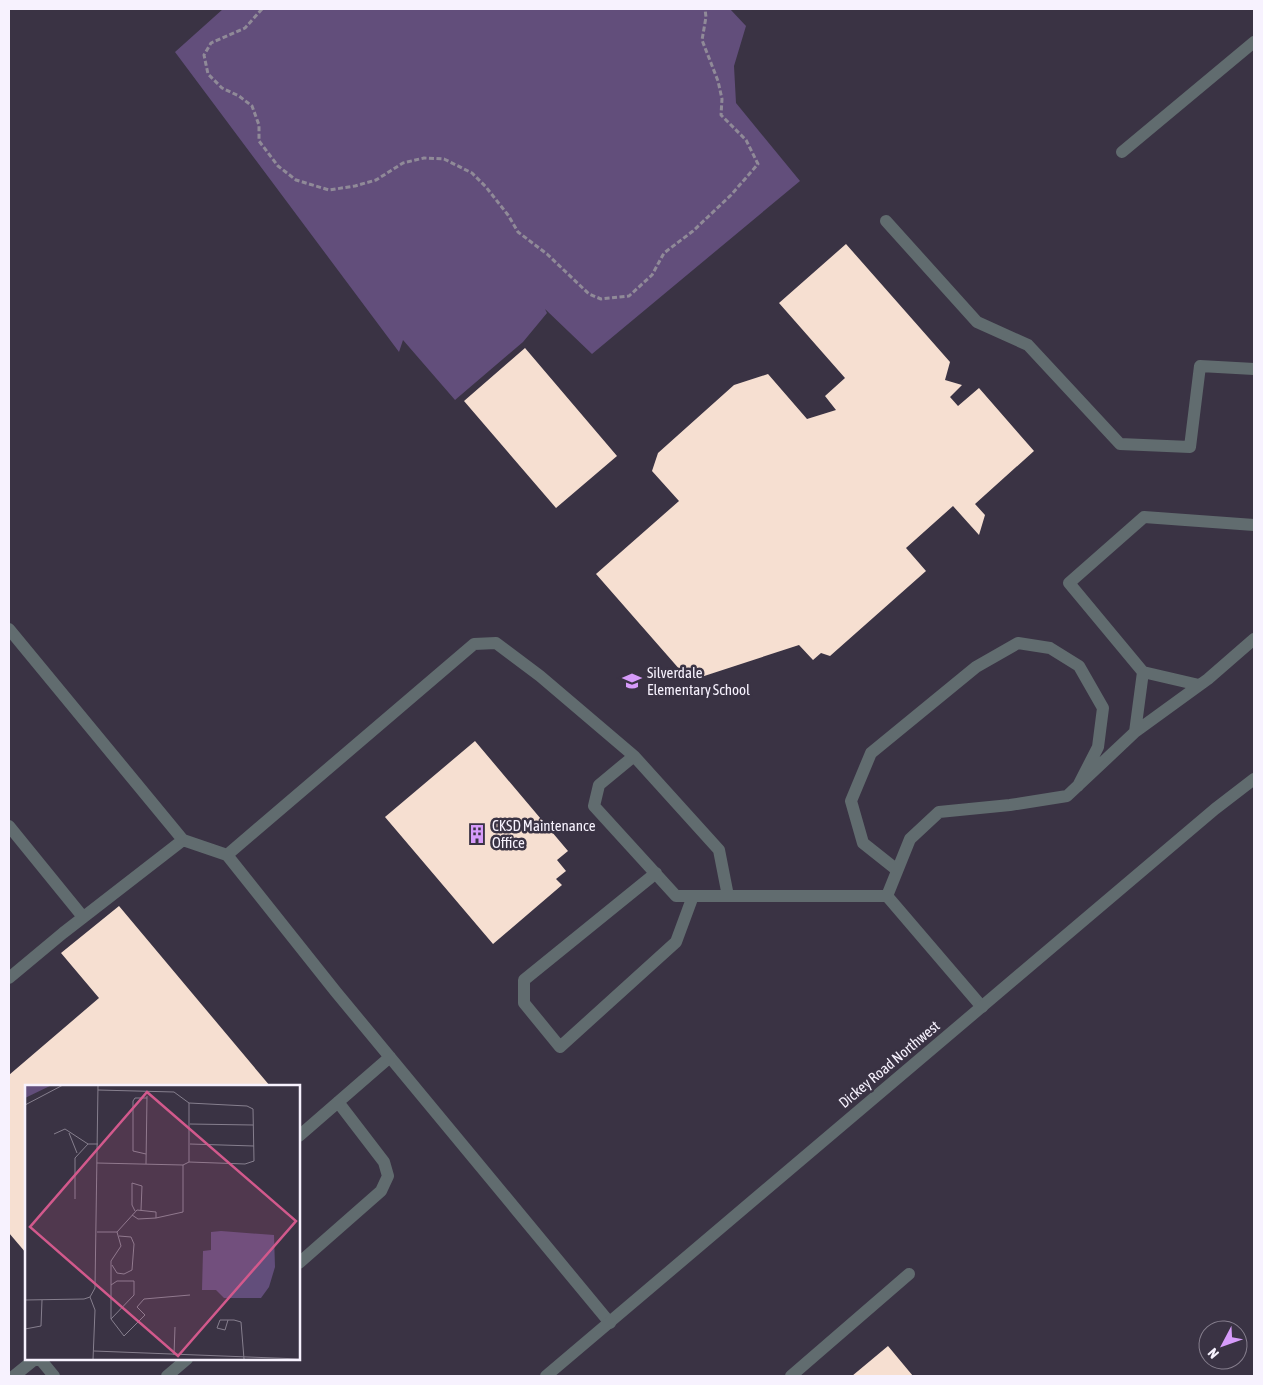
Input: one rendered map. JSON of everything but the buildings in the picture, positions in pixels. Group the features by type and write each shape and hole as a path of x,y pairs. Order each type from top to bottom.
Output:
{"street":[{"path":"1122,152 1254,42"},
{"path":"886,221 977,322 1028,344 1120,444 1190,447 1200,366 1254,369"},
{"path":"1199,685 1143,672 1070,583 1144,517 1254,525"},
{"path":"9,629 183,840 226,855 336,992 610,1322"},
{"path":"887,896 910,839 939,812 1010,805 1067,796 1135,732 1199,685 1254,639"},
{"path":"226,855 474,644 496,643 540,676 634,756 719,850 728,896"},
{"path":"897,870 863,843 851,801 871,753 976,667 1018,643 1050,648 1079,666 1103,708 1098,747 1078,786"},
{"path":"1135,732 1143,672"},
{"path":"634,756 599,785 594,806 676,896 887,896 982,1007"},
{"name":"Dickey Road Northwest","path":"546,1376 1215,809 1254,779"},
{"path":"9,826 83,917"},
{"path":"9,978 83,917 183,840"},
{"path":"656,873 524,980 524,1003 560,1048 676,942 693,896"},
{"path":"300,1135 390,1057"},
{"path":"300,1262 381,1191 388,1176 384,1162 338,1102"},
{"path":"791,1376 909,1274"},
{"path":"14,1376 35,1360"},
{"path":"41,1360 54,1376"},
{"path":"167,1376 186,1360"}],"path":[{"path":"262,9 246,28 211,44 204,55 208,74 222,88 239,96 252,106 259,125 259,141 278,166 296,180 329,190 356,186 376,180 403,163 424,158 444,159 472,173 486,187 508,215 518,232 547,254 589,294 601,298 629,296 652,275 664,253 699,225 731,195 758,164 746,140 721,115 722,99 718,81 702,40 706,17 705,9"}],"shaded area":[{"path":"223,9 730,9 746,26 734,66 736,103 800,181 592,354 545,309 547,313 523,342 455,400 403,340 399,352 175,52"}],"place":[{"name":"Silverdale Elementary School","path":"632,681"},
{"name":"CKSD Maintenance Office","path":"477,834"}]}
